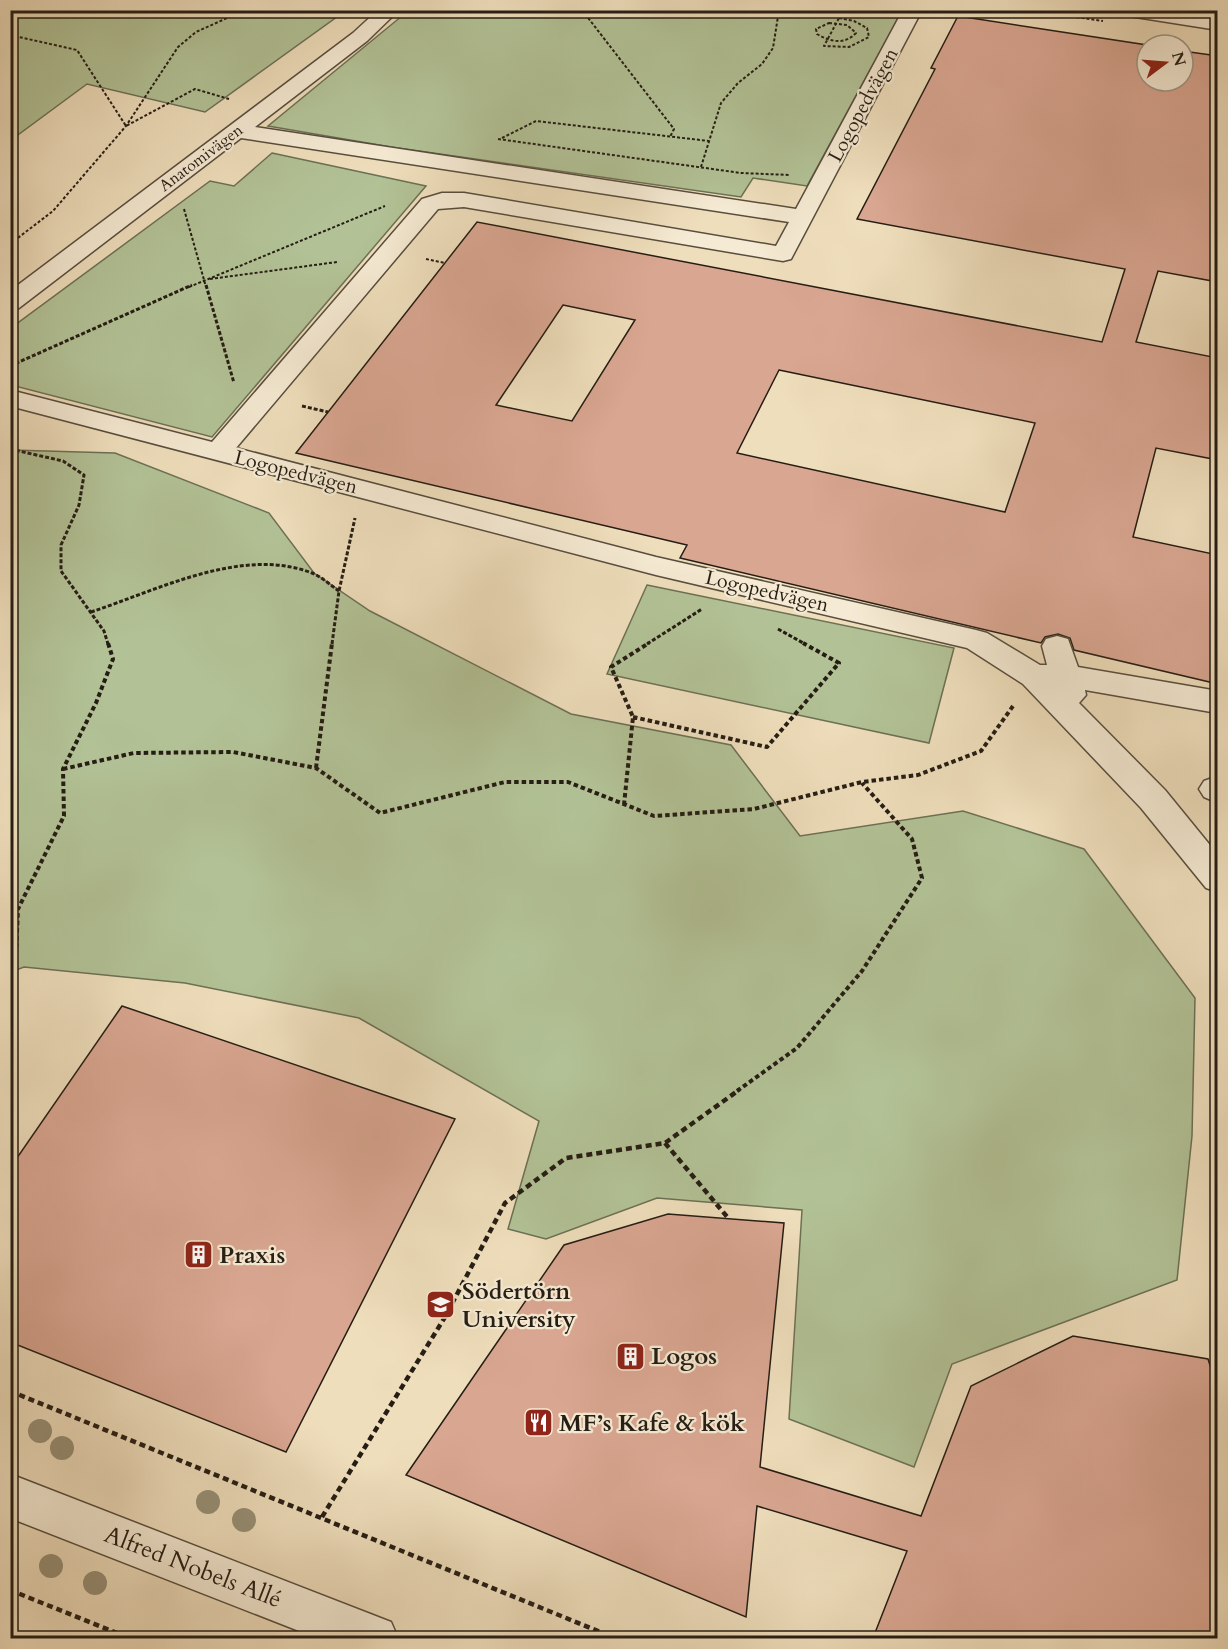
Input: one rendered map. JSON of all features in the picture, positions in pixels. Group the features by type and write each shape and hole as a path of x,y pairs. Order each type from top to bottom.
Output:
{"street":[{"name":"Anatomivägen","path":"10,303 390,10"},
{"name":"Logopedvägen","path":"913,10 783,254 464,200 442,200 430,204 218,452 740,585 976,640 1034,676 1154,800 1218,879"},
{"path":"1129,10 1218,24"},
{"path":"236,131 803,217"},
{"path":"10,398 218,452"},
{"path":"1058,646 1079,723"},
{"path":"1034,676 1066,676 1217,702"},
{"name":"Alfred Nobels Allé","path":"10,1496 375,1638"}],"path":[{"path":"10,244 52,211 126,126 178,47 196,32 245,10"},
{"path":"582,10 674,129 670,137"},
{"path":"701,167 721,103 738,82 762,64 774,48 779,10"},
{"path":"839,18 862,24 867,28 869,37 849,47 824,46 828,40 839,18"},
{"path":"837,23 852,27 856,33 855,36 846,40 828,40 817,34 816,29 823,24 837,23"},
{"path":"10,35 77,50 126,126"},
{"path":"126,126 195,89 238,102"},
{"path":"501,138 536,121 709,141"},
{"path":"492,138 761,175 797,175"},
{"path":"10,366 204,280 388,205"},
{"path":"184,207 235,387"},
{"path":"204,280 344,261"},
{"path":"10,449 63,461 84,475 79,505 61,545 61,571 104,631 113,659 96,703 63,769 64,816 18,909 15,923 18,951 10,969"},
{"path":"316,768 339,591 361,488"},
{"path":"91,612 202,576 242,566 288,566 314,573 339,591"},
{"path":"624,805 633,717 611,667 740,585"},
{"path":"633,717 767,747 839,663 770,625"},
{"path":"63,769 134,753 233,752 316,768 380,813 505,782 567,782 654,816 754,810 862,782 918,775 981,751 1034,676"},
{"path":"322,1517 445,1317 505,1203 566,1158 665,1143 797,1048 862,971 922,878 912,839 862,782"},
{"path":"665,1143 729,1219"},
{"path":"10,1391 615,1638"},
{"path":"10,1590 129,1638"}],"green space":[{"path":"11,10 345,11 205,112 87,84 11,140"},
{"path":"408,11 902,11 807,186 753,178 741,197 391,147 268,126"},
{"path":"272,153 426,186 212,437 11,385 11,328 210,181 234,186"},
{"path":"11,450 115,453 269,513 314,573 370,611 571,714 731,745 800,836 963,811 1084,849 1195,998 1192,1136 1177,1280 952,1364 914,1467 789,1419 802,1210 657,1198 546,1239 508,1229 539,1121 359,1018 185,983 24,967 11,972"},
{"path":"647,585 954,648 929,743 607,674"}],"building":[{"path":"958,16 1135,43 1135,93 1195,93 1195,53 1218,56 1218,282 1158,271 1136,342 1218,358 1218,460 1156,448 1133,537 1218,555 1218,684 1074,650 1070,638 1058,634 1045,637 1041,643 680,558 687,545 296,453 477,222 1102,342 1125,269 857,219 935,69 931,68","holes":["563,305 635,320 572,421 496,405","779,370 1035,423 1005,512 737,453"]},
{"name":"Praxis","path":"122,1006 455,1119 286,1452 10,1342 10,1168"},
{"path":"668,1214 784,1223 760,1467 921,1516 971,1386 1073,1336 1208,1359 1218,1390 1218,1638 873,1638 907,1551 757,1506 746,1617 406,1475 564,1245"}],"place":[{"name":"Praxis","path":"198,1255"},
{"name":"Södertörn University","path":"441,1305"},
{"name":"Logos","path":"630,1356"},
{"name":"MF’s Kafe & kök","path":"538,1423"}]}
